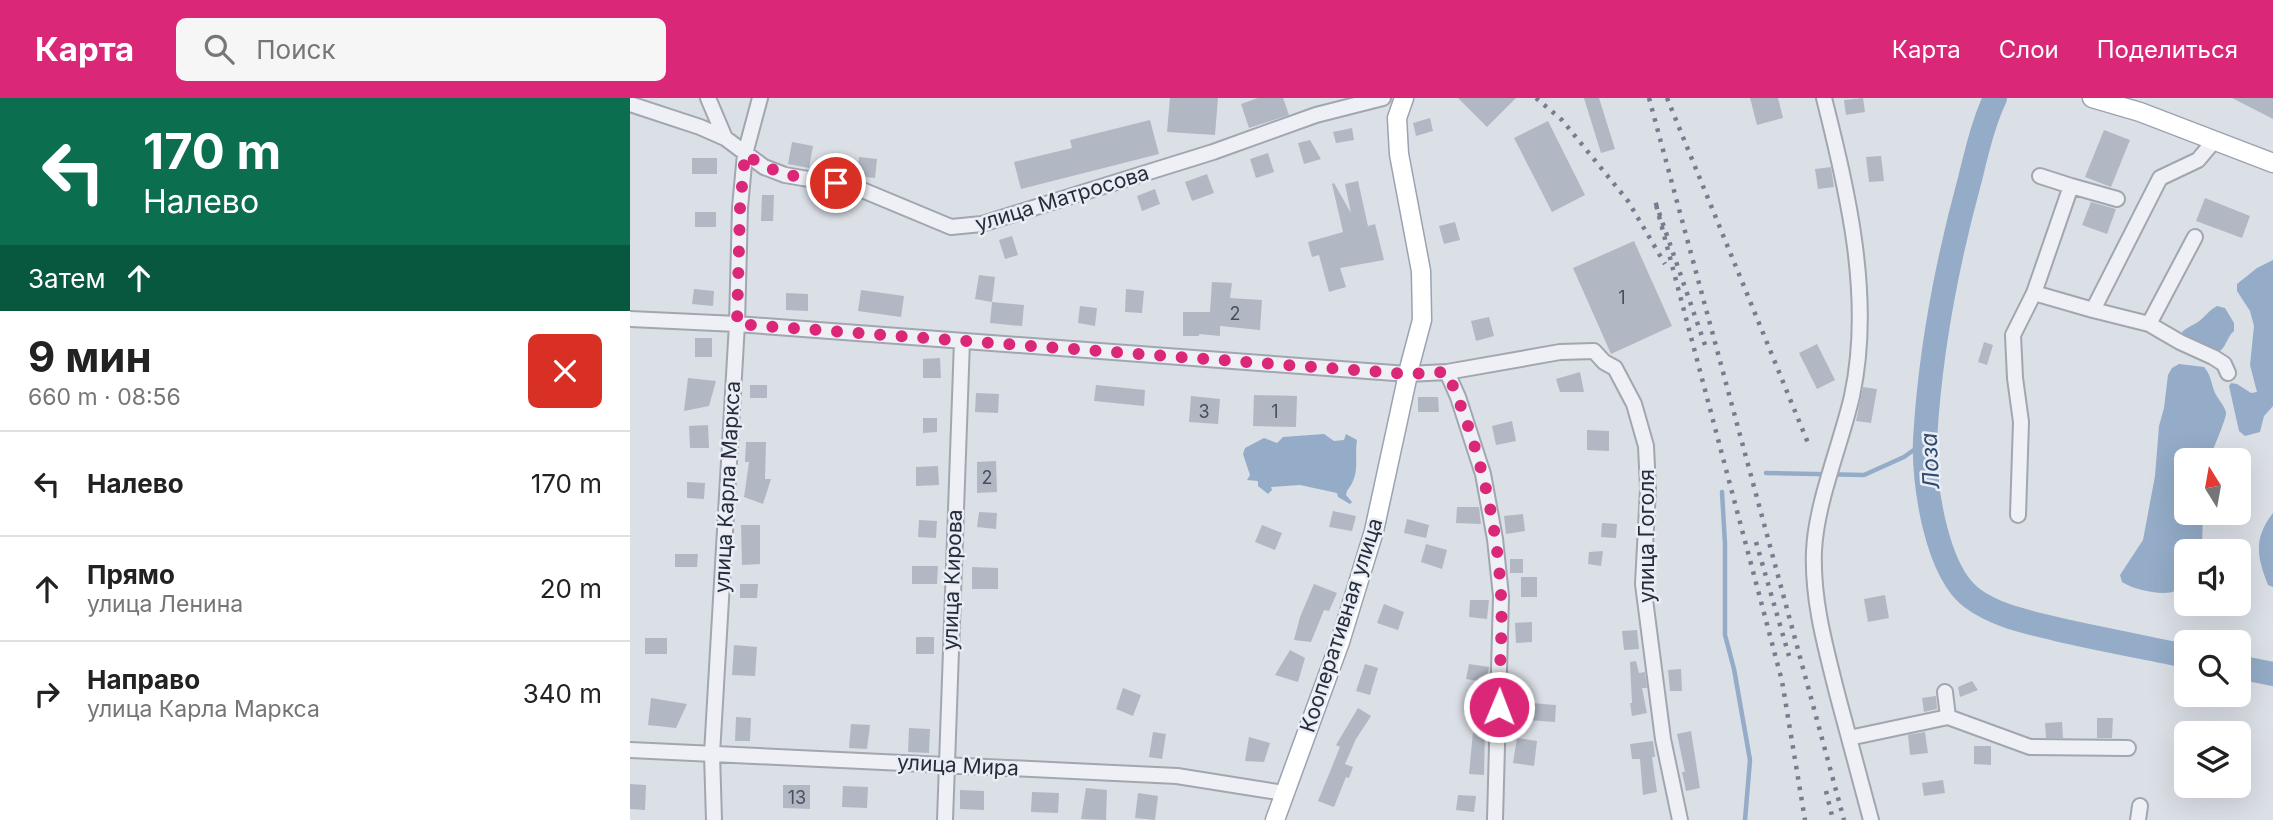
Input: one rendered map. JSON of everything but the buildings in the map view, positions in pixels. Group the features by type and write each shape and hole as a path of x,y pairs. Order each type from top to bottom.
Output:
{"main road":[{"name":"Кооперативная улица","path":"1275,820 1340,642 1374,531 1422,320 1421,271 1399,154 1397,118 1404,98"},
{"path":"2092,98 2142,105 2214,141 2273,163"}],"street":[{"path":"708,98 725,138"},
{"name":"улица Карла Маркса","path":"714,820 712,754 737,324 740,208 745,154 760,98"},
{"name":"улица Матросова","path":"630,104 725,138 764,167 785,175 855,187 951,227 961,227 982,224 1200,156 1317,115 1383,98"},
{"path":"1824,98 1848,202 1857,268 1859,323 1856,373 1820,517 1814,548 1814,574 1825,647 1871,820"},
{"path":"2093,310 2160,178 2199,160 2214,141"},
{"path":"2040,176 2117,200"},
{"path":"2018,515 2021,422 2013,335 2034,293 2071,186"},
{"path":"2149,324 2194,237"},
{"path":"2034,293 2149,324 2213,357 2224,364 2228,373"},
{"path":"630,319 737,324 1408,374 1447,372 1483,474 1495,539 1501,596 1495,820"},
{"name":"улица Кирова","path":"944,820 962,341"},
{"name":"улица Гоголя","path":"1447,372 1560,352 1594,351 1604,362 1615,368 1628,392 1646,446 1648,489 1643,584 1663,739 1680,820"},
{"path":"1945,692 1948,717"},
{"path":"1849,738 1948,717 2030,747 2128,748"},
{"name":"улица Мира","path":"630,750 1177,776 1284,793"}],"water":[{"path":"2273,260 2273,406 2264,416 2260,432 2245,436 2239,431 2229,386 2231,383 2237,384 2251,393 2257,392 2250,365 2254,326 2250,311 2237,291 2237,284 2257,268"},
{"path":"2217,306 2225,308 2234,323 2234,331 2220,351 2194,342 2182,332"},
{"path":"2179,364 2204,367 2226,415 2214,448 2174,448 2174,525 2203,525 2202,539 2174,539 2174,591 2167,593 2127,585 2122,582 2120,575 2143,540 2155,476 2159,426 2168,375 2172,368"},
{"path":"1324,434 1334,441 1344,440 1346,434 1357,440 1356,472 1346,495 1352,502 1350,504 1338,497 1337,493 1300,485 1271,487 1272,490 1268,494 1258,486 1258,481 1247,480 1250,475 1243,454 1245,448 1264,438 1277,443 1283,437"},
{"path":"2273,513 2273,587 2268,585 2264,575 2259,548 2262,531"}],"waterway":[{"name":"Лоза","path":"1995,98 1981,138 1954,243 1931,374 1925,440 1926,479 1941,547 1949,568 1960,585 1972,598 1991,609 2012,618 2056,629 2174,654"},
{"path":"1766,473 1864,475 1904,457 1925,442"},
{"path":"1722,492 1725,635 1734,669 1750,760 1745,820"},
{"name":"Лоза","path":"2251,670 2273,674"}],"railway":[{"path":"1536,98 1562,120 1628,201 1665,264"},
{"path":"1649,98 1844,820"},
{"path":"1667,98 1808,443"},
{"path":"1705,345 1655,201 1782,681 1805,820"},
{"path":"1756,542 1789,656"},
{"path":"1826,791 1833,820"}],"route":[{"path":"836,183 785,175 764,167 745,154 740,208 737,324 1408,374 1447,372 1458,397 1489,498 1501,596 1499,707"}]}
